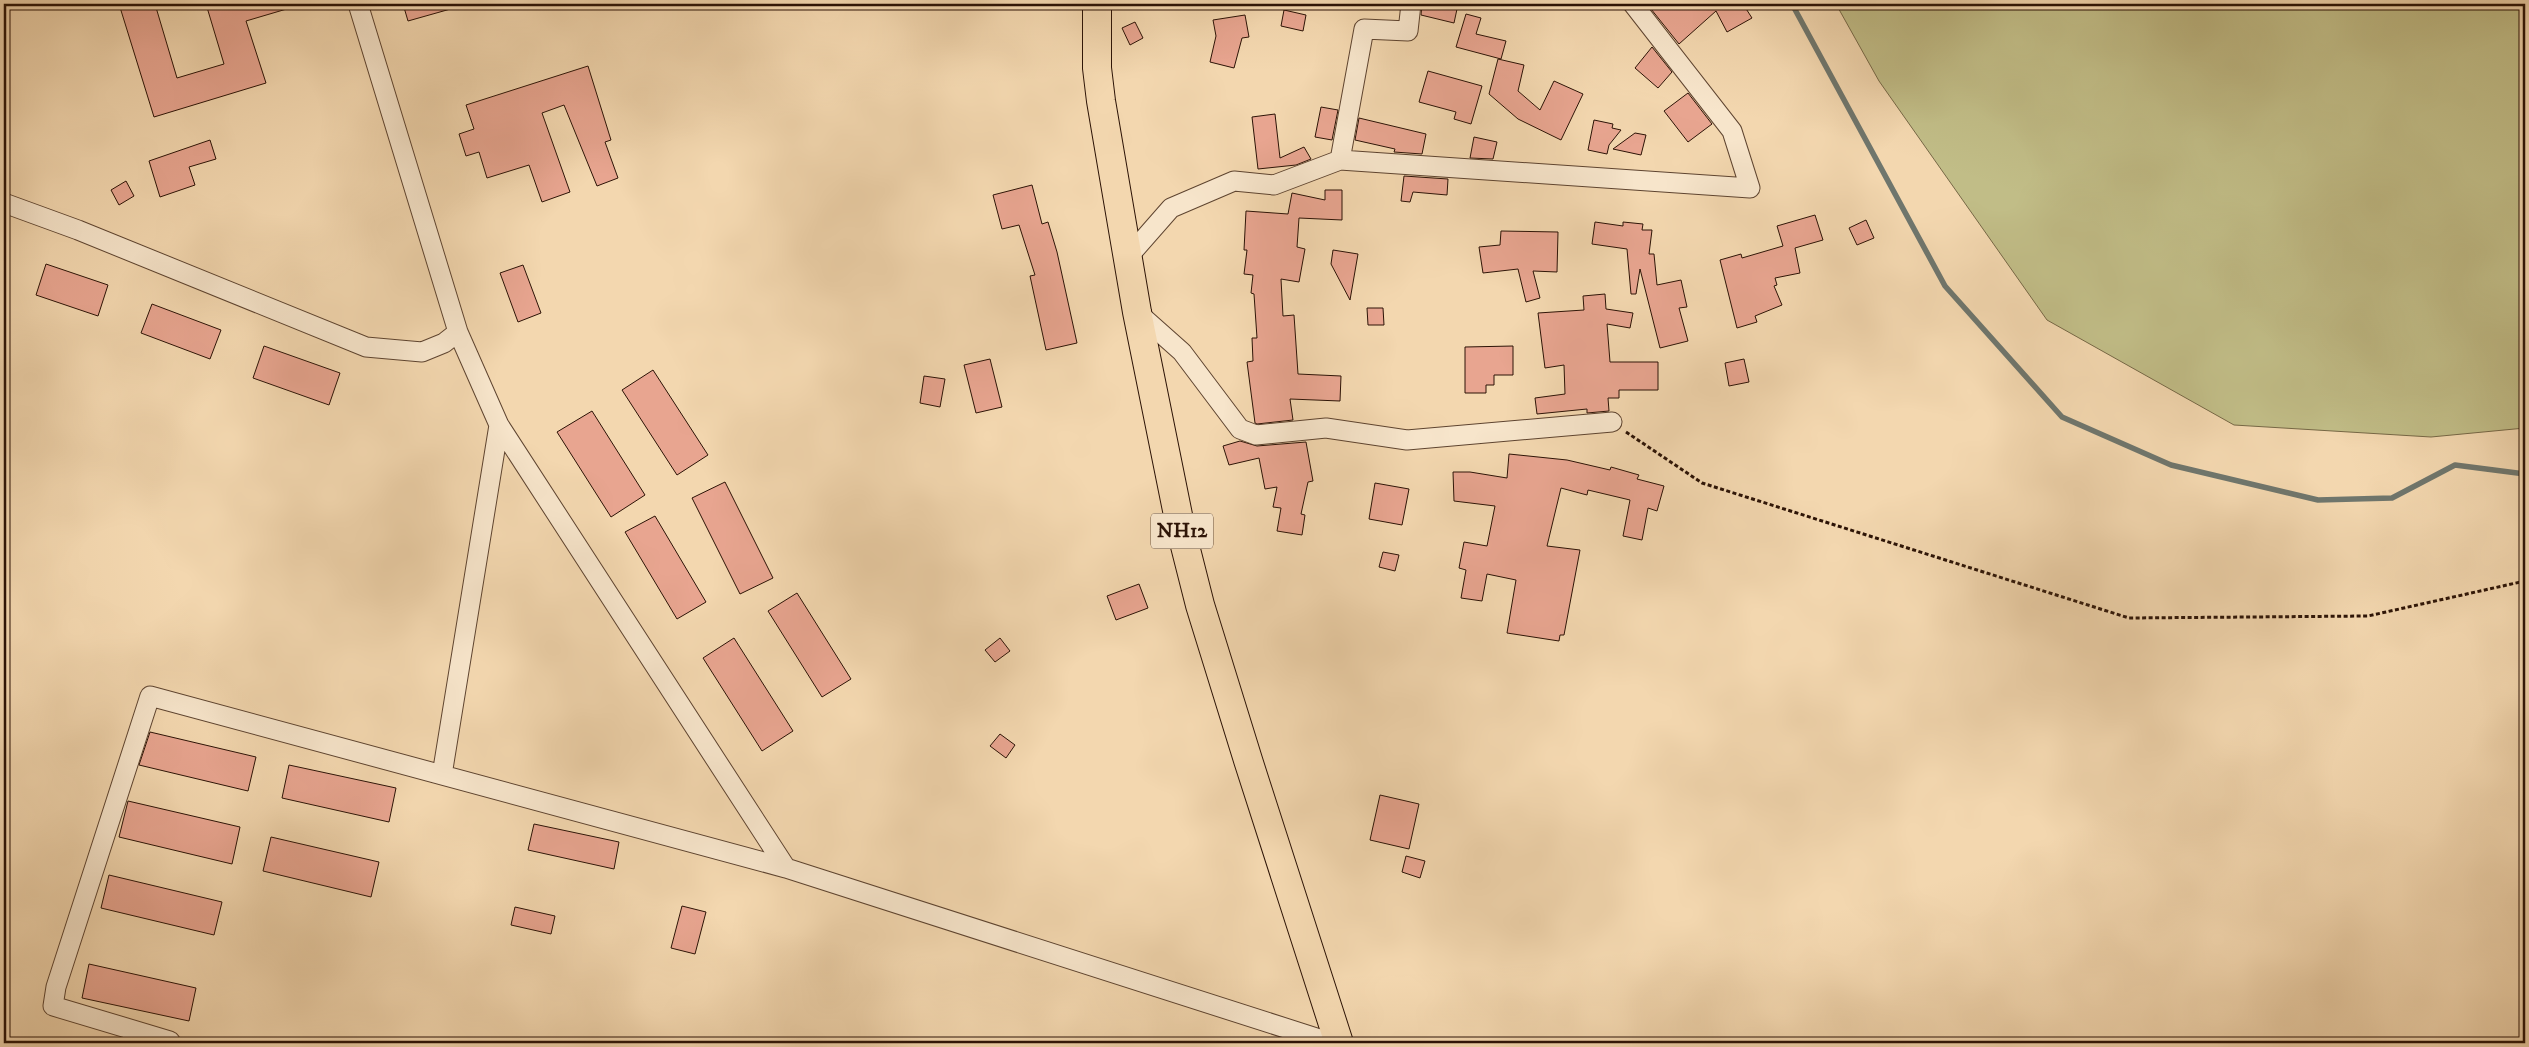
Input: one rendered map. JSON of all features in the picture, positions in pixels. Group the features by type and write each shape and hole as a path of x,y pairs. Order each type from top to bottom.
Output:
{"highway":[{"name":"NH12","path":"1097,4 1097,68 1101,100 1137,312 1181,530 1200,605 1338,1043"}],"street":[{"path":"358,4 458,332 499,425 786,868"},
{"path":"1340,160 1364,29 1408,32 1411,4"},
{"path":"1128,257 1171,208 1234,181 1274,184 1340,160 1750,188 1732,131 1633,4"},
{"path":"4,203 78,230 366,346 422,352 444,343 458,332"},
{"path":"1137,312 1182,352 1240,429 1256,434 1326,428 1407,440 1612,422"},
{"path":"442,775 499,425"},
{"path":"170,1040 53,1006 56,987 150,696 786,868 1332,1043"}],"path":[{"path":"1612,422 1702,483 2129,618 2368,616 2525,581"}],"shaded area":[{"path":"1836,4 2525,4 2525,428 2431,437 2234,425 2047,320 1879,81"}],"building":[{"path":"119,4 155,4 177,78 224,64 206,4 290,4 290,8 246,21 266,83 154,117"},
{"path":"403,4 453,4 454,8 408,21"},
{"path":"1422,4 1434,4 1457,9 1454,23 1421,15"},
{"path":"1647,4 1743,4 1752,18 1727,32 1716,11 1679,44"},
{"path":"1284,10 1306,15 1303,31 1281,26"},
{"path":"1466,14 1481,18 1476,34 1506,41 1501,59 1456,47"},
{"path":"1245,15 1249,37 1242,38 1234,68 1210,62 1216,36 1213,20"},
{"path":"1135,22 1143,38 1130,45 1122,28"},
{"path":"1652,47 1672,72 1658,88 1635,68"},
{"path":"1498,59 1524,65 1518,91 1540,110 1554,81 1583,94 1561,140 1518,119 1489,94"},
{"path":"588,66 611,140 605,142 618,178 597,186 564,105 542,113 570,192 542,202 529,165 487,178 479,152 466,156 459,134 474,129 466,105"},
{"path":"1428,71 1482,86 1471,124 1454,119 1456,112 1419,102"},
{"path":"1688,93 1712,124 1688,142 1664,111"},
{"path":"1321,107 1338,110 1332,140 1315,137"},
{"path":"1275,114 1280,158 1304,147 1311,159 1296,165 1258,169 1252,117"},
{"path":"1359,118 1426,134 1422,154 1394,152 1395,149 1355,140"},
{"path":"1594,120 1613,124 1612,128 1621,130 1609,145 1607,154 1588,150"},
{"path":"1635,133 1646,135 1641,155 1613,149"},
{"path":"1474,137 1497,142 1493,159 1470,158"},
{"path":"210,140 216,159 189,167 195,185 160,197 149,161"},
{"path":"1404,176 1448,179 1447,195 1413,192 1410,202 1401,201"},
{"path":"126,181 134,196 119,205 111,190"},
{"path":"1032,185 1042,224 1048,222 1057,252 1077,343 1046,350 1030,276 1035,275 1019,225 1002,229 993,195"},
{"path":"1325,190 1342,190 1342,220 1299,218 1297,247 1305,249 1299,282 1281,279 1283,316 1294,315 1298,374 1341,376 1340,401 1290,399 1293,420 1257,424 1255,423 1247,362 1253,361 1252,338 1257,338 1254,294 1251,293 1253,275 1244,274 1247,250 1244,250 1246,211 1288,214 1292,193 1325,200"},
{"path":"1815,215 1823,240 1795,248 1800,273 1775,278 1777,285 1774,286 1782,305 1755,316 1757,322 1737,328 1720,260 1741,254 1742,258 1783,246 1777,226"},
{"path":"1866,220 1874,238 1857,245 1849,228"},
{"path":"1595,222 1623,226 1623,222 1643,224 1642,230 1652,230 1649,254 1654,254 1657,285 1681,280 1687,307 1679,308 1688,341 1660,348 1640,269 1636,294 1631,294 1627,249 1592,244"},
{"path":"1501,231 1558,232 1557,272 1533,271 1540,298 1526,302 1518,269 1483,273 1479,247 1500,245"},
{"path":"1333,250 1358,254 1350,300 1331,264"},
{"path":"46,264 108,285 98,316 36,295"},
{"path":"523,265 541,313 518,322 500,273"},
{"path":"1605,294 1606,309 1633,313 1630,328 1607,324 1610,362 1658,362 1658,390 1619,390 1619,398 1608,398 1609,411 1587,413 1587,409 1537,414 1535,398 1565,394 1564,365 1545,368 1538,313 1584,310 1583,296"},
{"path":"152,304 221,330 210,359 141,333"},
{"path":"1367,308 1383,308 1384,325 1368,325"},
{"path":"264,346 340,373 329,405 253,378"},
{"path":"1513,346 1513,375 1494,375 1494,385 1486,385 1486,393 1465,393 1465,347"},
{"path":"990,359 1002,407 976,413 964,365"},
{"path":"1744,359 1749,382 1729,386 1725,363"},
{"path":"653,370 708,455 677,475 622,390"},
{"path":"924,376 945,379 940,407 920,403"},
{"path":"592,411 645,495 611,517 557,432"},
{"path":"1240,441 1257,446 1306,442 1313,481 1308,482 1301,514 1305,515 1302,535 1277,531 1281,508 1273,507 1277,487 1265,489 1259,458 1229,465 1223,446"},
{"path":"1509,454 1567,460 1610,470 1611,467 1639,475 1637,479 1664,486 1657,511 1648,508 1642,540 1623,536 1630,500 1588,490 1587,495 1561,488 1547,546 1580,550 1564,635 1560,635 1559,641 1507,633 1516,580 1487,574 1482,601 1461,598 1466,570 1459,568 1464,542 1487,546 1495,506 1454,501 1453,472 1470,472 1507,478"},
{"path":"725,482 773,578 740,594 692,498"},
{"path":"1375,483 1409,489 1402,525 1369,519"},
{"path":"655,516 706,602 677,619 625,532"},
{"path":"1383,552 1399,555 1395,571 1379,567"},
{"path":"1139,584 1148,608 1116,620 1107,596"},
{"path":"797,593 851,679 822,697 768,611"},
{"path":"734,638 793,731 762,751 703,658"},
{"path":"1000,638 1010,651 995,662 985,650"},
{"path":"150,732 256,757 248,791 139,765"},
{"path":"1000,734 1015,745 1006,758 990,746"},
{"path":"289,765 396,788 389,822 282,798"},
{"path":"1380,795 1419,804 1409,849 1370,840"},
{"path":"128,801 240,827 232,864 119,837"},
{"path":"534,824 619,842 614,869 528,850"},
{"path":"271,837 379,862 371,897 263,871"},
{"path":"1406,856 1425,861 1420,878 1402,872"},
{"path":"109,875 222,902 214,935 101,908"},
{"path":"682,906 706,912 695,954 671,948"},
{"path":"515,907 555,916 551,934 511,925"},
{"path":"89,964 196,988 189,1021 82,998"}],"waterway":[{"path":"1792,4 1945,286 2062,417 2171,465 2318,500 2392,498 2455,465 2525,474"}]}
